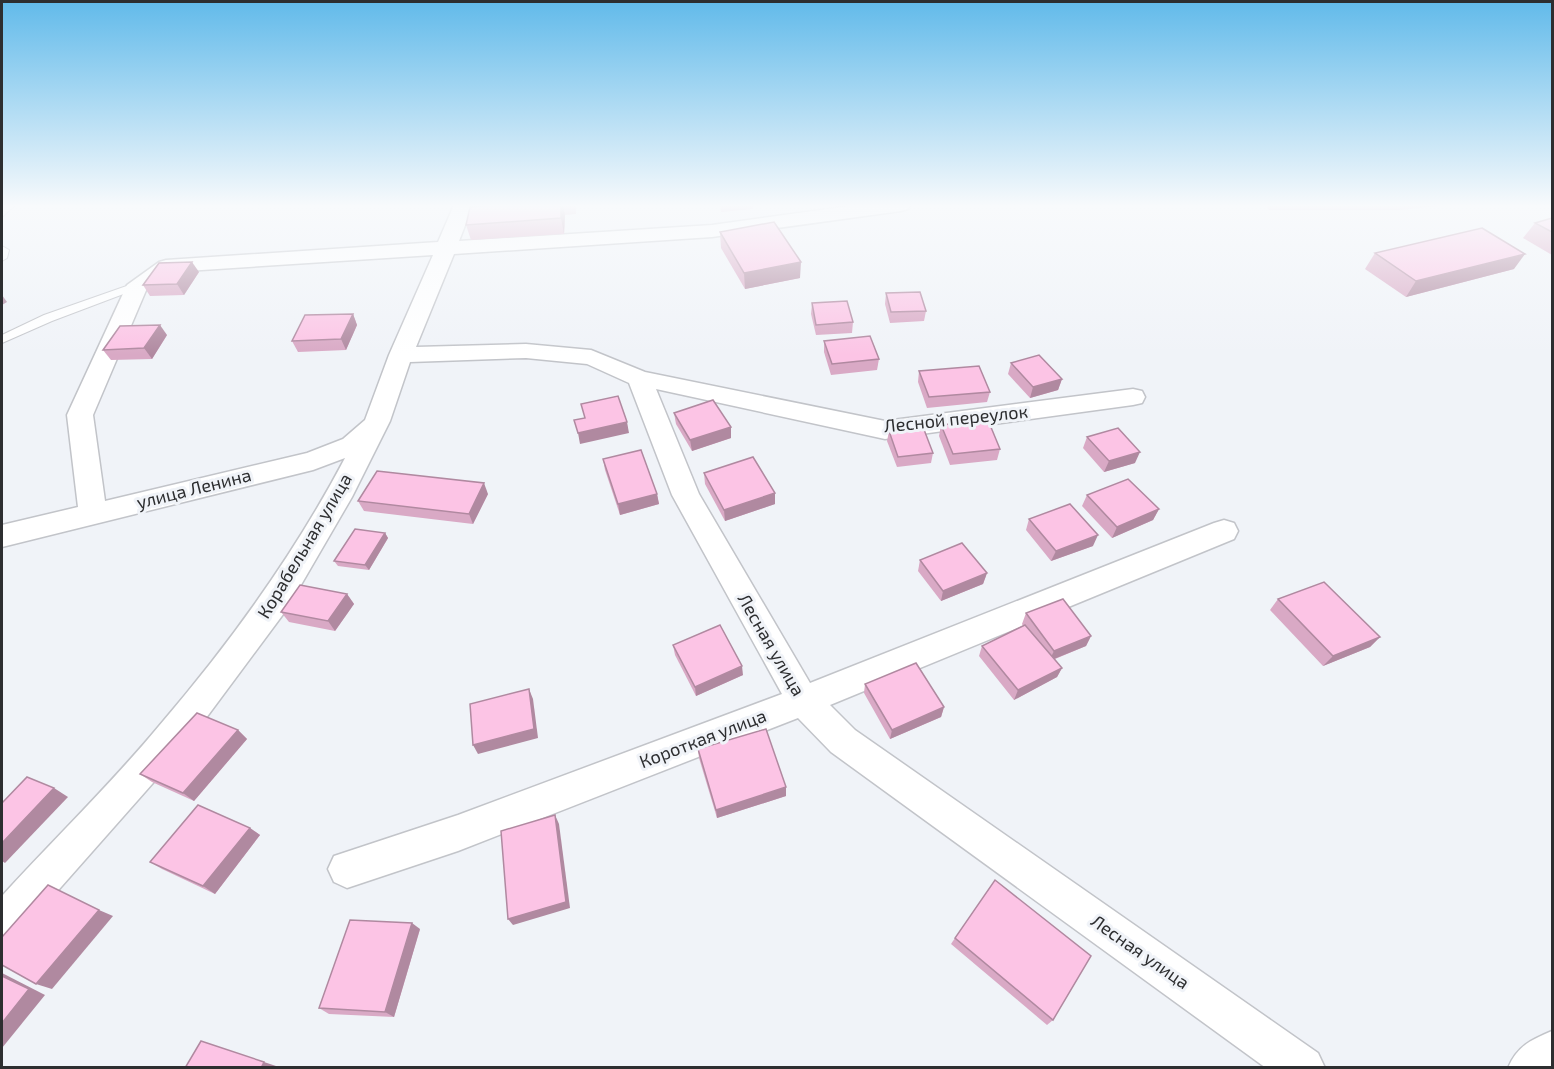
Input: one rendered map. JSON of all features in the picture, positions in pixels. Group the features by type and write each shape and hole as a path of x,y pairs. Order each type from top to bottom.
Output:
{"street":[{"path":"93,514 80,415 138,285 166,267 345,255"},
{"name":"Корабельная улица","path":"2,924 171,738 276,600 338,497 377,421 401,355 444,255"},
{"path":"401,355 525,351 591,357 639,378"},
{"name":"Лесной переулок","path":"639,378 885,430 1133,397"},
{"name":"Лесная улица","path":"639,378 686,495 803,701 843,741 1303,1068"},
{"name":"улица Ленина","path":"2,536 313,461 352,445 377,421"},
{"name":"Короткая улица","path":"346,869 458,834 803,701 1224,531"},
{"path":"1530,1068 1552,1053"}],"lane":[{"path":"2,339 48,318 138,285"}],"building":[{"path":"733,255 796,255 801,262 744,273"},
{"path":"1378,255 1521,255 1416,281"},
{"path":"192,262 177,284 143,285 159,263"},
{"path":"920,292 926,311 891,312 886,293"},
{"path":"847,301 853,322 816,325 812,303"},
{"path":"353,314 341,339 292,341 305,315"},
{"path":"160,325 144,348 103,350 120,326"},
{"path":"870,336 879,359 832,364 824,341"},
{"path":"1039,355 1062,379 1033,387 1011,363"},
{"path":"979,366 990,392 929,397 919,371"},
{"path":"618,396 627,422 578,433 574,420 585,418 581,404"},
{"path":"713,400 731,427 690,440 674,413"},
{"path":"988,420 1000,449 953,454 941,425"},
{"path":"923,427 933,453 898,457 889,431"},
{"path":"1118,428 1140,452 1109,461 1087,437"},
{"path":"641,450 657,494 618,504 603,459"},
{"path":"753,457 775,493 724,510 704,473"},
{"path":"377,471 484,483 469,514 358,501"},
{"path":"1128,479 1159,509 1117,527 1087,495"},
{"path":"1070,504 1098,535 1056,551 1029,519"},
{"path":"355,529 385,533 365,565 334,561"},
{"path":"962,543 987,573 943,591 920,560"},
{"path":"1324,582 1380,637 1333,656 1278,599"},
{"path":"300,585 347,594 328,621 281,612"},
{"path":"1063,599 1091,636 1054,651 1026,613"},
{"path":"720,625 742,666 695,687 673,645"},
{"path":"1025,625 1062,668 1018,690 982,646"},
{"path":"916,663 944,707 892,730 865,684"},
{"path":"529,689 534,729 473,745 470,704"},
{"path":"197,713 238,730 183,793 140,774"},
{"path":"766,729 786,787 716,810 698,749"},
{"path":"27,777 54,788 2,843 2,803"},
{"path":"198,805 250,828 203,886 150,862"},
{"path":"555,815 566,902 508,919 501,831"},
{"path":"995,880 1091,956 1053,1020 955,938"},
{"path":"48,885 99,910 36,984 2,965 2,937"},
{"path":"350,920 412,923 385,1012 319,1008"},
{"path":"2,976 29,989 2,1023"},
{"path":"201,1041 264,1062 261,1068 185,1068"}]}
